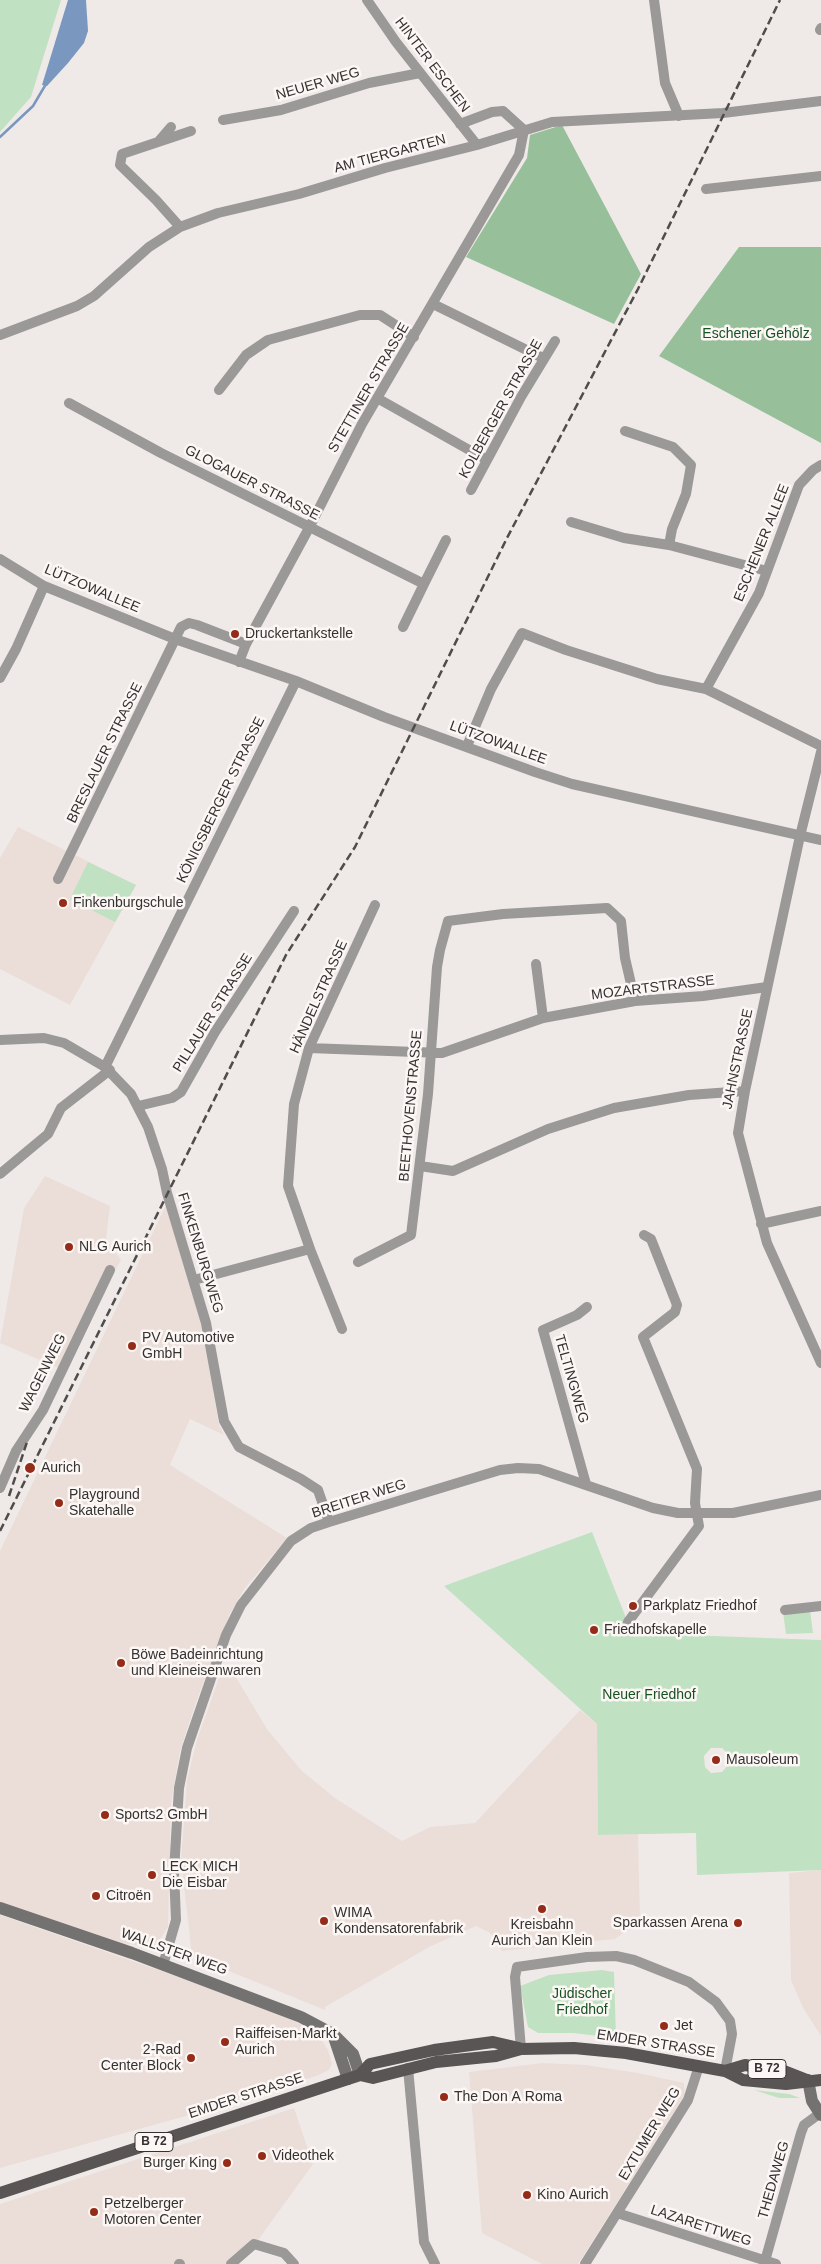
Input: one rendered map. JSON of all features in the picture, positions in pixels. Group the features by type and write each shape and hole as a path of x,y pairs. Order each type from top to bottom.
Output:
{"main road":[{"name":"EMDER STRASSE","path":"0,2193 354,2077 370,2064 434,2050 493,2042 521,2049 591,2049 725,2071 745,2065 784,2071 815,2080"},
{"name":"EMDER STRASSE","path":"354,2077 373,2078 444,2060 496,2056 521,2049"}],"street":[{"name":"HINTER ESCHEN","path":"367,0 477,145"},
{"path":"654,0 666,83 679,116"},
{"name":"NEUER WEG","path":"223,120 281,110 369,83 420,72"},
{"name":"AM TIERGARTEN","path":"0,336 77,306 94,296 149,246 180,227 218,213 299,194 385,168 517,134 524,130 552,122 679,116 821,101"},
{"path":"460,124 492,112 504,111 524,130"},
{"path":"158,142 171,127"},
{"name":"STETTINER STRASSE","path":"239,662 246,644 310,528 378,398 519,155 524,130"},
{"path":"180,227 156,200 120,166 122,154 191,131"},
{"path":"706,189 821,176"},
{"path":"433,304 544,358"},
{"path":"219,390 246,355 268,340 360,315 380,315 414,337"},
{"name":"KOLBERGER STRASSE","path":"471,490 555,341"},
{"path":"378,398 487,460"},
{"name":"GLOGAUER STRASSE","path":"69,403 310,528 424,584"},
{"path":"624,431 673,447 691,466 686,494 672,529 669,545"},
{"name":"ESCHENER ALLEE","path":"706,689 759,593 799,485 813,470 821,465"},
{"path":"570,522 624,538 669,545 767,571"},
{"path":"403,627 446,540"},
{"name":"LÜTZOWALLEE","path":"0,559 44,586 175,639 296,681 384,717 572,784 821,840"},
{"path":"0,678 16,649 44,586"},
{"path":"175,639 180,627 189,623 246,644"},
{"path":"467,746 491,690 522,633 566,650 657,679 706,689 821,746"},
{"name":"BRESLAUER STRASSE","path":"58,879 175,639"},
{"name":"KÖNIGSBERGER STRASSE","path":"107,1068 296,681"},
{"name":"JAHNSTRASSE","path":"821,752 800,836 767,987 745,1091 738,1136 761,1224 778,1269 821,1363"},
{"name":"HÄNDELSTRASSE","path":"342,1329 310,1249 288,1186 294,1104 309,1048 375,905"},
{"name":"BEETHOVENSTRASSE","path":"358,1262 411,1235 428,1094 440,950 448,921 503,914 607,908 621,921 625,958 635,1001"},
{"name":"PILLAUER STRASSE","path":"138,1106 172,1098 181,1092 215,1032 294,911"},
{"path":"536,964 543,1018"},
{"name":"MOZARTSTRASSE","path":"309,1048 442,1053 543,1018 635,1001 703,996 767,987"},
{"name":"FINKENBURGWEG","path":"0,1040 54,1039 107,1068 131,1094 138,1106 162,1169 167,1193 206,1322 224,1421 239,1448 302,1479 318,1490 329,1522"},
{"path":"0,1174 48,1134 61,1108 107,1068"},
{"path":"420,1166 453,1171 548,1129 614,1108 689,1095 745,1091"},
{"path":"761,1224 821,1211"},
{"path":"628,1622 699,1526 695,1503 697,1469 643,1336 675,1312 677,1305 651,1239 644,1235"},
{"path":"194,1280 310,1249"},
{"name":"WAGENWEG","path":"0,1488 16,1451 43,1410 110,1270"},
{"name":"TELTINGWEG","path":"586,1484 543,1330 578,1315 588,1307"},
{"name":"BREITER WEG","path":"163,1965 176,1920 174,1871 179,1788 187,1748 214,1664 226,1635 242,1605 291,1541 311,1528 329,1522 500,1470 518,1468 538,1469 653,1508 698,1514 733,1513 821,1495"},
{"path":"785,1610 821,1606"},
{"name":"WALLSTER WEG","path":"0,1908 69,1930 292,2014 333,2034 354,2077"},
{"path":"521,2049 515,1977 518,1967 577,1958 616,1956 645,1964 701,1989 725,2012 730,2021 732,2034 725,2071"},
{"name":"EXTUMER WEG","path":"585,2264 688,2100 699,2066"},
{"path":"408,2068 424,2242 436,2264"},
{"path":"815,2080 812,2101 820,2114"},
{"name":"THEDAWEG","path":"765,2261 801,2133 804,2125 820,2114"},
{"name":"LAZARETTWEG","path":"617,2214 776,2264"},
{"path":"231,2264 254,2244 275,2248 287,2255 294,2264"}],"shaded area":[{"name":"Finkenburgschule","path":"18,827 136,885 70,1005 0,969 0,858"},
{"path":"45,1176 110,1206 106,1239 121,1260 61,1369 0,1343 24,1208"},
{"path":"166,1205 202,1321 219,1425 224,1435 190,1419 170,1465 287,1538 245,1588 229,1615 196,1702 180,1751 171,1803 168,1927 157,1944 149,1947 122,1943 0,1902 0,1551"},
{"path":"234,1674 267,1729 301,1770 335,1798 402,1841 430,1827 475,1823 580,1710 597,1724 598,1835 638,1834 640,1921 615,1939 502,1951 490,1933 476,1926 431,1946 325,2007 325,2010 192,1956 181,1860 187,1780 197,1740 219,1678"},
{"path":"821,1870 821,2036 803,2008 791,1980 789,1873"},
{"path":"0,1915 265,2007 310,2029 321,2039 328,2050 332,2064 329,2070 316,2076 225,2105 0,2168"},
{"path":"543,2063 586,2065 638,2073 684,2083 685,2095 578,2264 542,2264 482,2233 469,2072"},
{"path":"294,2108 313,2164 256,2243 234,2264 0,2264 0,2204"}],"green space":[{"path":"0,0 61,0 31,97 0,132"},
{"path":"562,125 641,274 614,324 466,257 527,158 530,135"},
{"name":"Eschener Gehölz","path":"739,247 821,247 821,443 659,356"},
{"path":"88,862 136,885 115,922 70,899"},
{"name":"Neuer Friedhof","path":"592,1532 632,1633 821,1640 821,1870 697,1875 696,1833 598,1835 597,1724 444,1586","holes":["711,1748 722,1748 729,1755 729,1764 722,1772 711,1773 705,1767 704,1756"]},
{"path":"810,1610 813,1633 786,1634 783,1612"},
{"name":"Jüdischer Friedhof","path":"602,1970 614,1972 616,2038 573,2033 538,2033 528,2027 520,1986 549,1975"},
{"path":"754,2090 789,2094 800,2098 779,2098"}],"water":[{"path":"68,0 86,0 88,31 84,43 68,63 47,86 42,85"}],"waterway":[{"path":"0,137 33,106 46,84"}],"railway":[{"path":"0,1531 286,955 355,847 507,538 638,289 780,0"},
{"path":"9,1496 27,1442"}],"place":[{"name":"Druckertankstelle","path":"235,634"},
{"name":"Finkenburgschule","path":"63,903"},
{"name":"NLG Aurich","path":"69,1247"},
{"name":"PV Automotive GmbH","path":"132,1346"},
{"name":"Aurich","path":"30,1468"},
{"name":"Playground Skatehalle","path":"59,1503"},
{"name":"Parkplatz Friedhof","path":"633,1606"},
{"name":"Friedhofskapelle","path":"594,1630"},
{"name":"Böwe Badeinrichtung und Kleineisenwaren","path":"121,1663"},
{"name":"Mausoleum","path":"716,1760"},
{"name":"Sports2 GmbH","path":"105,1815"},
{"name":"LECK MICH Die Eisbar","path":"152,1875"},
{"name":"Citroën","path":"96,1896"},
{"name":"Kreisbahn Aurich Jan Klein","path":"542,1909"},
{"name":"WIMA Kondensatorenfabrik","path":"324,1921"},
{"name":"Sparkassen Arena","path":"738,1923"},
{"name":"Jet","path":"664,2026"},
{"name":"Raiffeisen-Markt Aurich","path":"225,2042"},
{"name":"2-Rad Center Block","path":"191,2058"},
{"name":"The Don A Roma","path":"444,2097"},
{"name":"Videothek","path":"262,2156"},
{"name":"Burger King","path":"227,2163"},
{"name":"Kino Aurich","path":"527,2195"},
{"name":"Petzelberger Motoren Center","path":"94,2212"}]}
